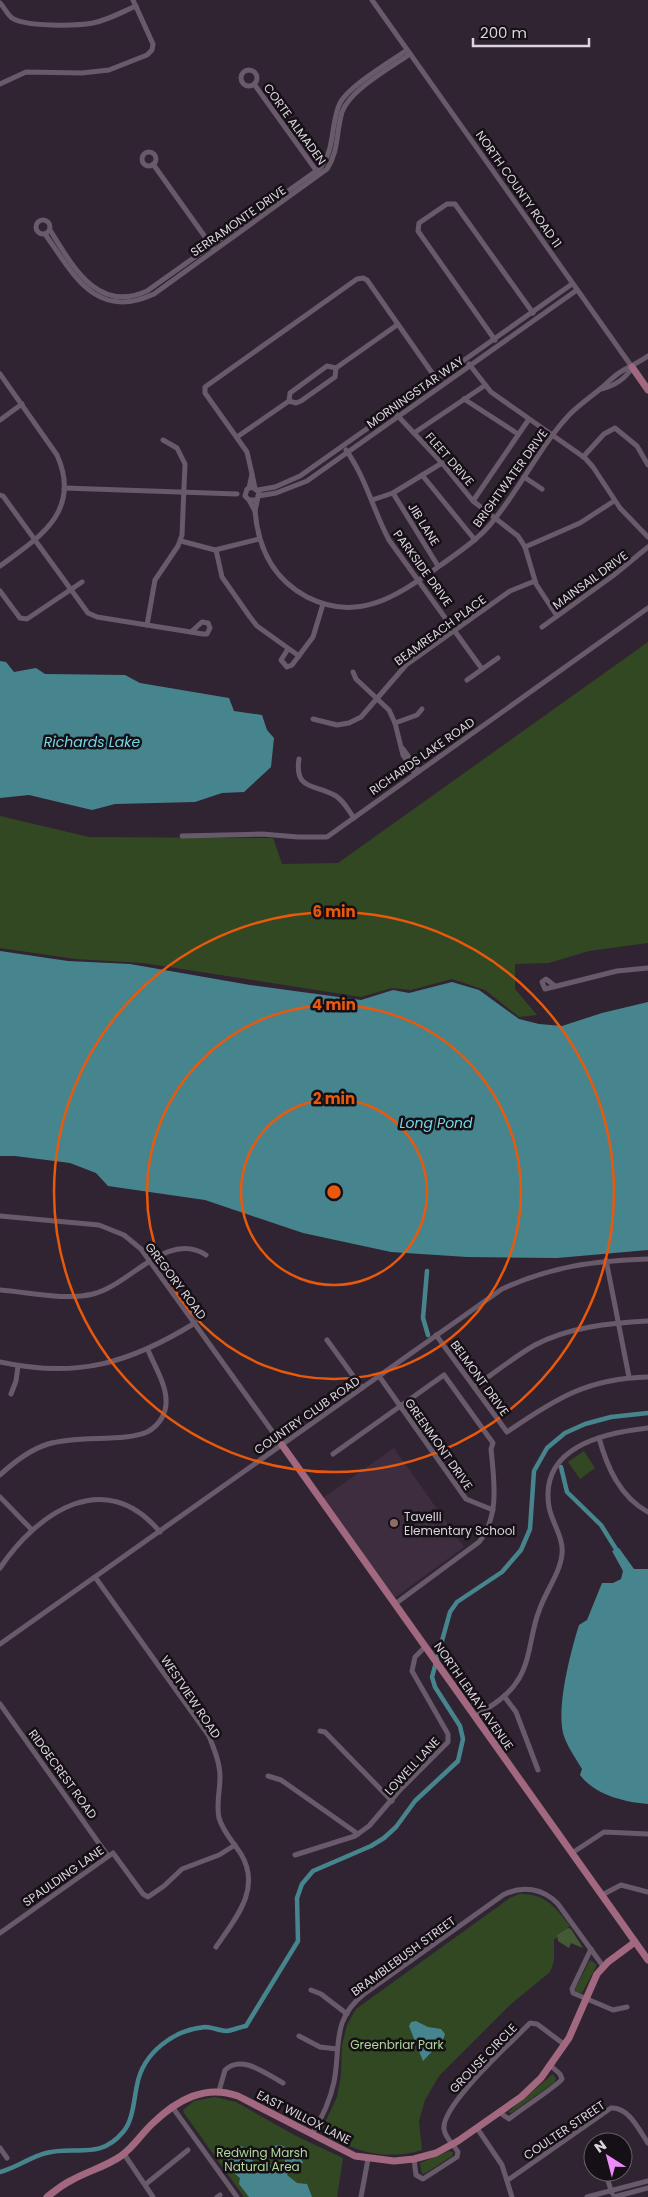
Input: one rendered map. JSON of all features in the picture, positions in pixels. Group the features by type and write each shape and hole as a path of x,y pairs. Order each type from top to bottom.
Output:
{"main road":[{"name":"NORTH COUNTY ROAD 11","path":"632,367 648,390"},
{"name":"NORTH LEMAY AVENUE","path":"282,1445 648,1960"},
{"name":"EAST WILLOX LANE","path":"47,2197 71,2180 106,2165 124,2154 153,2123 194,2094 219,2091 238,2096 342,2151 368,2159 394,2162 436,2153 454,2144 530,2089 551,2066 565,2045 592,1982 603,1966 635,1942"}],"street":[{"path":"0,84 26,72 82,73 109,70 147,55 152,50 153,44 133,0"},
{"name":"NORTH COUNTY ROAD 11","path":"372,0 632,367"},
{"path":"0,3 11,17 17,20 57,24 92,23 136,6"},
{"name":"SERRAMONTE DRIVE","path":"47,232 70,264 94,288 108,297 132,296 163,284 318,173 327,158 336,113 343,98 408,52"},
{"name":"CORTE ALMADEN","path":"254,84 318,173"},
{"path":"153,164 213,248"},
{"path":"498,345 418,231 419,223 447,204 455,204 537,318"},
{"path":"252,494 252,474 247,452 205,393 205,387 358,279 363,278 437,380"},
{"name":"MORNINGSTAR WAY","path":"252,494 275,487 300,476 572,284"},
{"name":"MORNINGSTAR WAY","path":"64,488 252,494 293,488 348,452 577,290"},
{"path":"237,438 289,401 290,393 314,375 327,366 336,368 397,325"},
{"name":"BRIGHTWATER DRIVE","path":"252,494 259,539 269,561 284,581 302,594 323,604 352,608 375,604 398,594 475,540 495,518 553,436 578,406 601,389 610,387 632,367 648,356"},
{"path":"466,360 484,386 583,457 593,467 614,501 648,537"},
{"path":"289,401 296,403 308,396 335,377 336,368"},
{"path":"0,374 57,454 62,469 64,488 56,516 47,530 0,566"},
{"path":"414,433 484,386"},
{"path":"464,399 518,434"},
{"path":"0,420 22,404"},
{"name":"FLEET DRIVE","path":"394,410 442,463 472,501 514,531 525,547 535,581 557,616"},
{"path":"472,501 529,419"},
{"path":"583,457 604,434 615,428 637,446 648,464"},
{"path":"147,625 155,580 181,541 184,464 182,454 177,448 164,440"},
{"name":"PARKSIDE DRIVE","path":"343,446 358,467 389,540 482,669"},
{"path":"372,500 393,493 442,463"},
{"path":"422,475 475,540"},
{"path":"524,477 542,489"},
{"name":"JIB LANE","path":"393,493 438,566"},
{"path":"0,495 4,496 88,613 97,617 192,632"},
{"path":"525,547 580,523 614,501"},
{"path":"181,541 216,550 259,539"},
{"name":"MAINSAIL DRIVE","path":"542,627 614,575 648,547"},
{"path":"216,550 222,577 250,617 299,656"},
{"name":"BEAMREACH PLACE","path":"313,719 330,724 349,723 361,717 402,669 510,591 535,581"},
{"path":"0,591 22,620 27,619 82,582"},
{"path":"288,649 281,660 285,666 292,665 313,637 323,604"},
{"name":"RICHARDS LAKE ROAD","path":"182,836 262,834 327,837 648,608"},
{"path":"467,680 498,658"},
{"path":"353,672 356,679 389,710 395,722 403,749 417,772"},
{"path":"395,722 417,715 422,709"},
{"path":"299,759 298,771 304,782 312,788 335,795 354,818"},
{"path":"555,986 617,971 648,968"},
{"name":"GREGORY ROAD","path":"0,1216 99,1225 124,1235 142,1249 282,1445"},
{"path":"0,1290 68,1296 91,1294 119,1284 164,1252 180,1248 198,1250 206,1255"},
{"name":"COUNTRY CLUB ROAD","path":"1,1641 160,1532 491,1296 517,1282 553,1269 606,1260 648,1259"},
{"path":"606,1260 629,1377 648,1377"},
{"path":"474,1387 528,1349 552,1337 572,1331 618,1323 648,1321"},
{"path":"0,1362 44,1369 81,1368 99,1365 148,1350 195,1323"},
{"name":"BELMONT DRIVE","path":"436,1335 507,1432 568,1393 593,1383 629,1377"},
{"path":"327,1340 362,1388"},
{"path":"0,1475 29,1452 47,1444 67,1439 130,1435 146,1432 156,1426 165,1410 166,1395 148,1350"},
{"path":"11,1394 16,1382 18,1366"},
{"path":"333,1454 444,1375 493,1443 491,1449 493,1510 490,1524 479,1542 395,1604"},
{"name":"GREENMONT DRIVE","path":"379,1376 466,1499 493,1510"},
{"path":"475,1716 504,1696 517,1683 522,1672 538,1611 562,1554 561,1542 549,1508 551,1478 566,1455 579,1445 626,1430 648,1428"},
{"path":"599,1438 611,1473 630,1498 648,1512"},
{"path":"0,1497 32,1530"},
{"path":"0,1568 16,1546 32,1530 63,1507 95,1499 121,1503 140,1511 160,1532"},
{"name":"WESTVIEW ROAD","path":"95,1577 208,1736 216,1755 220,1776 219,1819 247,1867 249,1883 247,1897 240,1913 216,1947"},
{"name":"LOWELL LANE","path":"295,1855 358,1834 369,1826 392,1801 398,1791 448,1742 448,1734 412,1671 415,1657 425,1646"},
{"path":"504,1696 516,1712 538,1770"},
{"name":"RIDGECREST ROAD","path":"0,1704 113,1855 143,1894 148,1897 164,1886 182,1869 219,1856 235,1845"},
{"path":"320,1732 325,1732 392,1801"},
{"path":"268,1776 281,1780 358,1834"},
{"path":"572,1853 604,1832 648,1834"},
{"name":"SPAULDING LANE","path":"0,1933 113,1855"},
{"path":"602,1895 621,1885 648,1892"},
{"name":"BRAMBLEBUSH STREET","path":"312,2134 324,2112 332,2090 339,2030 347,2014 364,1994 503,1895 520,1889 546,1894 556,1901 591,1949"},
{"path":"603,1966 591,1949 572,1989 574,1994 613,2010 626,2008"},
{"path":"311,1990 321,1994 347,2014"},
{"name":"GROUSE CIRCLE","path":"454,2144 446,2135 444,2128 452,2106 530,2023 537,2024 565,2045"},
{"path":"299,2036 320,2047 337,2049"},
{"path":"219,2091 224,2072 229,2066 238,2063 248,2064 283,2083"},
{"path":"499,2112 509,2119 529,2103 559,2084 562,2079 561,2075 551,2066"},
{"path":"173,2108 237,2197"},
{"name":"COULTER STREET","path":"508,2180 611,2108 618,2108 626,2112 648,2143"},
{"path":"477,2128 500,2161 508,2180 512,2197"},
{"path":"414,2159 416,2175 425,2178 458,2156 454,2144"},
{"path":"0,2148 7,2158"},
{"path":"146,2184 188,2150"},
{"path":"124,2154 153,2197"},
{"path":"360,2197 368,2159"},
{"path":"587,2197 648,2181"},
{"path":"608,2182 610,2191 615,2197 648,2188"}],"shaded area":[{"name":"Tavelli Elementary School","path":"394,1448 464,1547 393,1599 323,1498"}],"green space":[{"path":"648,642 648,943 589,951 549,963 515,964 515,989 537,1015 519,1017 485,990 452,979 411,990 392,988 361,997 143,963 75,959 0,948 0,816 89,837 273,838 282,864 338,863"},
{"path":"584,1451 595,1468 580,1479 568,1462"},
{"name":"Greenbriar Park","path":"519,1894 528,1894 542,1898 559,1912 570,1926 554,1940 554,1961 550,1972 511,2004 439,2076 425,2100 419,2121 422,2150 395,2155 370,2152 345,2145 320,2133 337,2097 341,2076 342,2045 347,2025 356,2009 510,1898"},
{"path":"568,1928 571,1929 583,1948 571,1943 569,1948 558,1941 557,1935"},
{"path":"590,1960 596,1964 596,1967 582,1993 576,1992 575,1989"},
{"path":"553,2074 556,2079 554,2083 511,2113 508,2112"},
{"name":"Redwing Marsh Natural Area","path":"215,2097 236,2102 296,2136 343,2158 337,2197 244,2197 183,2110 194,2101"},
{"path":"449,2151 453,2152 452,2156 422,2174 420,2163"}],"water":[{"name":"Richards Lake","path":"0,661 6,662 14,672 36,668 45,674 125,675 140,683 229,698 234,711 262,715 267,730 274,738 271,767 244,792 222,793 195,802 115,804 92,810 29,795 0,798"},
{"name":"Long Pond","path":"0,951 68,961 130,964 250,985 361,1000 393,990 409,993 452,982 479,990 519,1019 539,1024 562,1026 602,1013 648,1002 648,1250 557,1258 467,1257 391,1252 303,1233 205,1200 108,1186 96,1173 70,1163 0,1156"},
{"path":"619,1548 634,1569 648,1569 648,1804 611,1796 586,1782 580,1775 582,1769 565,1739 562,1728 562,1699 579,1625 587,1620 602,1583 613,1583 621,1579 623,1571 612,1551"},
{"path":"416,2021 428,2027 441,2029 445,2034 443,2040 423,2061 409,2026 411,2022"},
{"path":"281,2145 300,2155 303,2163 293,2164 287,2175 297,2183 307,2184 312,2197 249,2197 239,2184 240,2178 226,2161 239,2146 244,2147 257,2167 273,2165 277,2168 285,2164 285,2156 272,2146"}],"waterway":[{"path":"427,1271 423,1318 428,1335"},
{"path":"0,2172 46,2153 96,2149 114,2141 129,2122 140,2073 153,2053 161,2045 171,2038 193,2029 205,2027 227,2031 246,2026 298,1941 297,1898 302,1884 313,1871 371,1846 384,1838 396,1827 415,1801 458,1761 463,1739 460,1726 435,1687 432,1677 450,1612 457,1602 502,1572 521,1550 530,1529 534,1471 547,1448 565,1433 585,1424 611,1417 648,1413"},
{"path":"561,1467 567,1492 601,1525 616,1549"}],"place":[{"name":"Tavelli Elementary School","path":"394,1523"}]}
